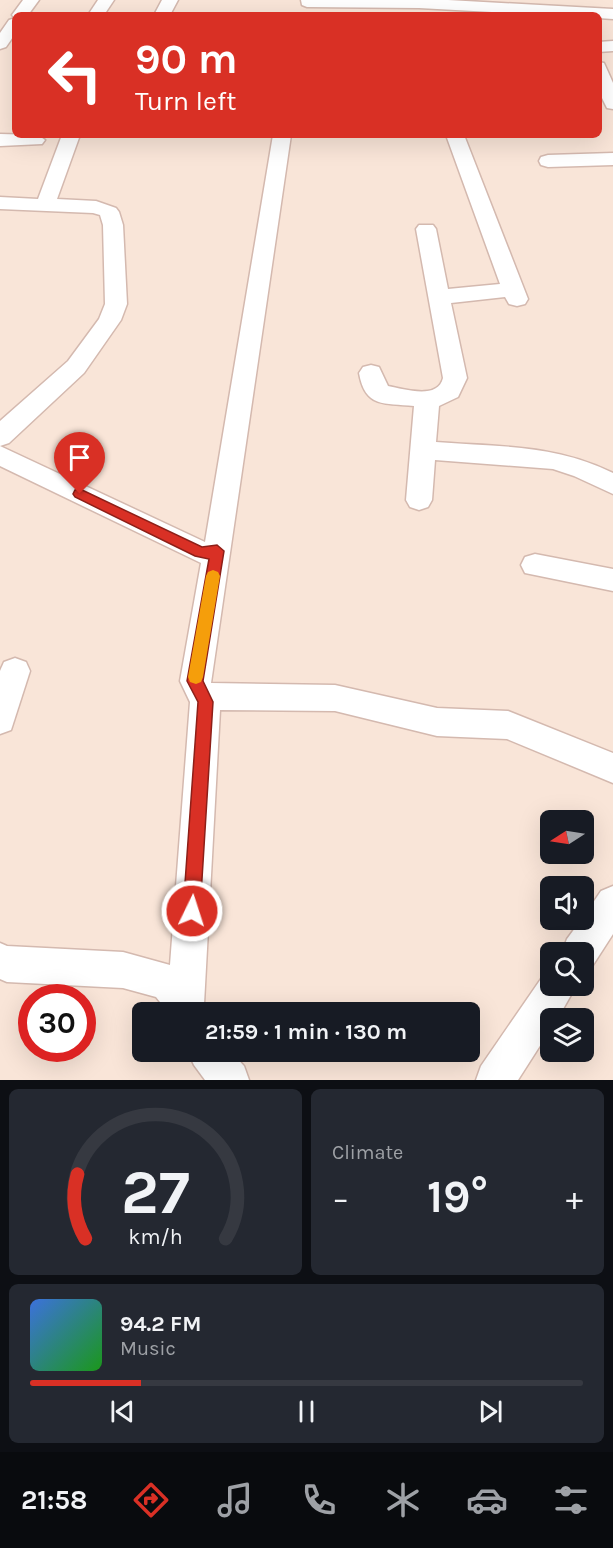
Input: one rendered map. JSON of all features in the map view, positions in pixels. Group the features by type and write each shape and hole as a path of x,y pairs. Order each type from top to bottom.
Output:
{"street":[{"path":"307,2 383,2 579,12"},
{"path":"0,45 12,27"},
{"path":"602,77 613,104"},
{"path":"45,205 70,138"},
{"path":"187,1002 205,702 195,681 282,138"},
{"path":"439,297 515,294 456,138"},
{"path":"0,140 36,140"},
{"path":"549,161 613,159"},
{"path":"0,203 96,207 109,212 113,225 116,304 110,320 76,367 0,437"},
{"path":"371,373 374,390 382,394 429,400 446,396 453,389 455,378 426,229"},
{"path":"418,500 426,407 429,400"},
{"path":"422,450 553,460 583,469 613,484"},
{"path":"0,455 200,552 208,554 217,551"},
{"path":"536,566 613,580"},
{"path":"0,720 15,671"},
{"path":"202,696 335,698 437,722 508,725 613,768"},
{"path":"587,942 613,903"},
{"path":"0,961 7,964 123,970 167,982 182,1002"},
{"path":"495,1080 551,996"},
{"path":"215,1062 230,1080"}],"shaded area":[{"path":"0,0 613,0 613,1080 0,1080"}],"slow traffic":[{"path":"196,677 213,576"}],"route":[{"path":"80,494 200,552 208,554 217,551 195,681 205,702 192,911"}]}
